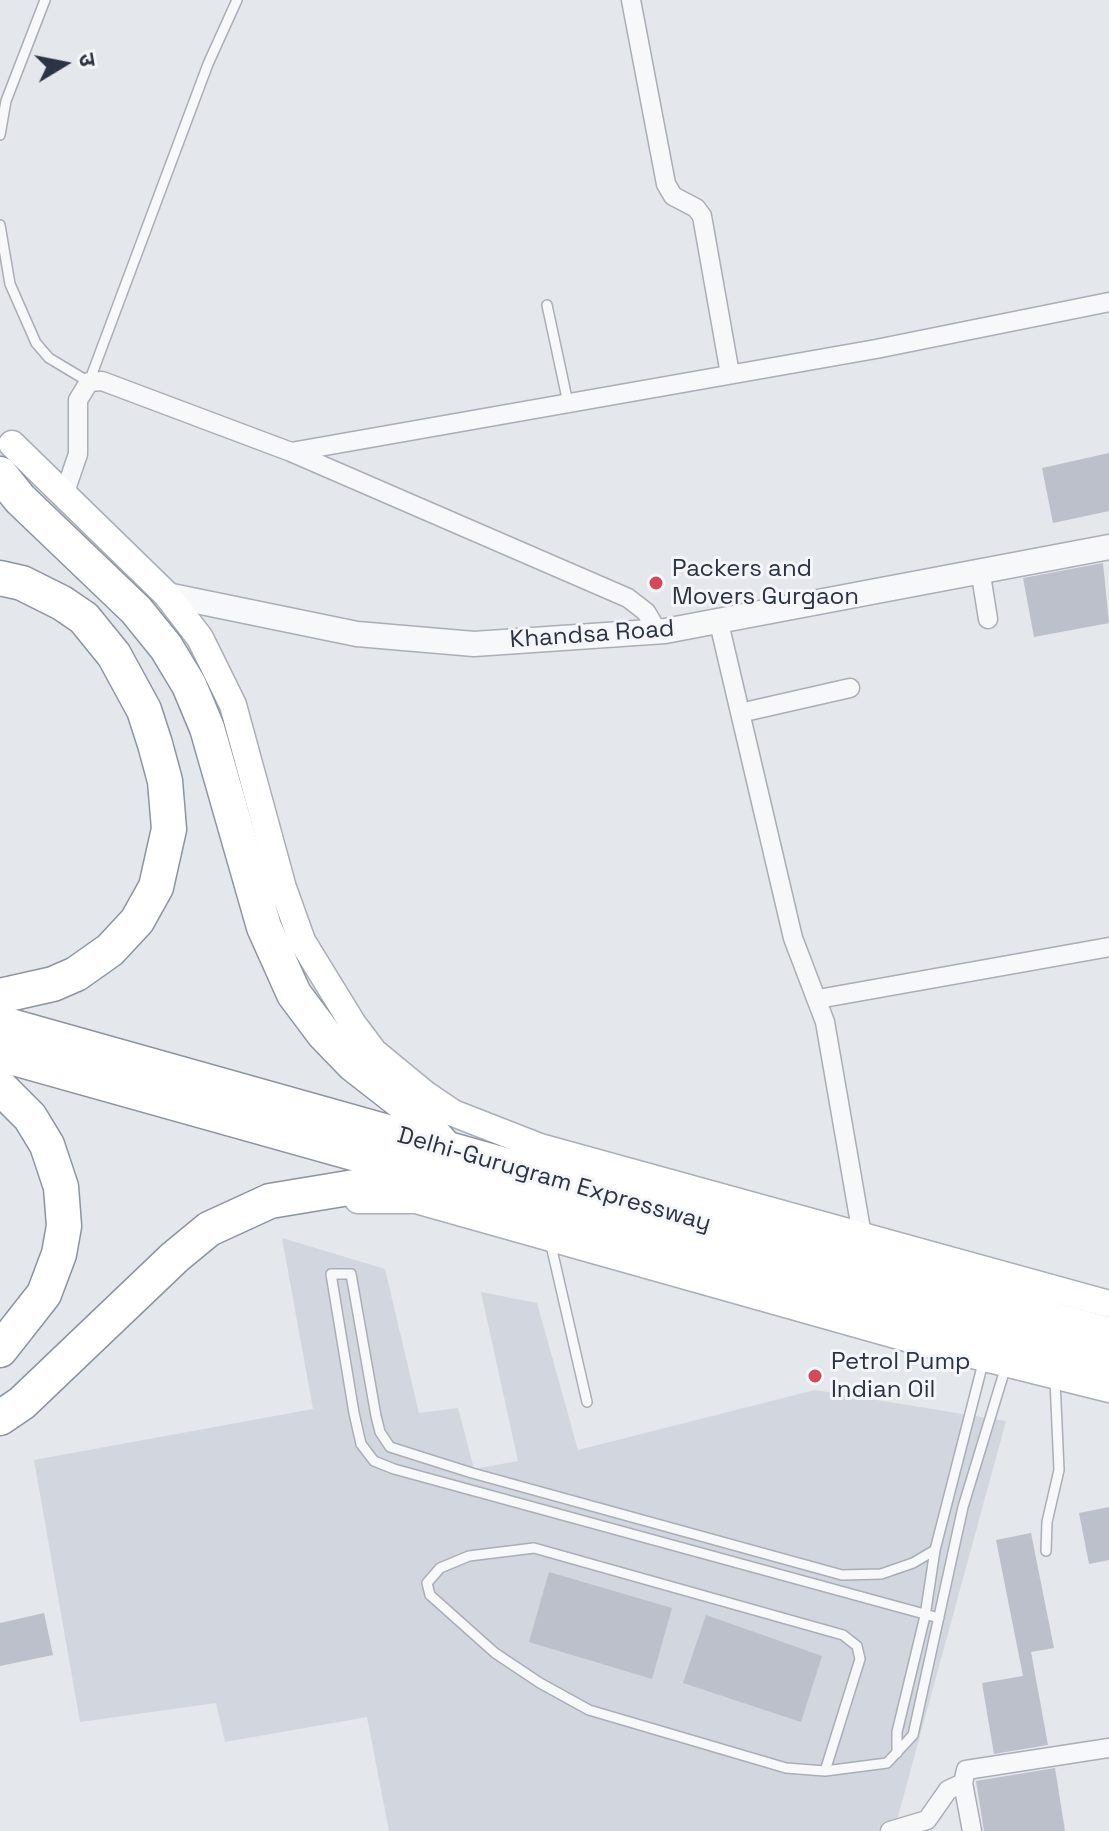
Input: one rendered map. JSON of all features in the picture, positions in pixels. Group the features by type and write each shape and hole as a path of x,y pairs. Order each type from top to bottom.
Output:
{"highway":[{"path":"0,1418 22,1403 175,1257 209,1229 256,1206 437,1162 412,1110 353,1064 324,1034 294,994 276,959 251,890 207,728 189,685 166,647 136,610 20,499 6,459"},
{"path":"0,578 22,583 62,603 84,618 114,655 144,710 155,744 165,781 169,829 156,887 137,921 110,950 85,968 53,984 0,996"},
{"name":"Delhi-Gurugram Expressway","path":"0,1023 437,1162 1109,1365"},
{"name":"Delhi-Gurugram Expressway","path":"0,1054 437,1162 1109,1335"},
{"path":"0,1087 30,1117 47,1145 61,1187 64,1226 59,1254 44,1294 0,1350"}],"main road":[{"path":"6,459 64,495 167,595 200,638 233,705 283,888 302,941 374,1052 453,1113 540,1147 1109,1304"},
{"path":"256,1206 286,1211 368,1198 405,1198 924,1343 1109,1389"}],"street":[{"path":"631,0 666,184 673,196 696,208 702,216 730,374"},
{"path":"291,452 932,339 1109,302"},
{"path":"64,495 78,454 78,400 89,382 102,381 291,452 628,598 646,612 658,632"},
{"name":"Khandsa Road","path":"167,595 357,634 474,644 658,632 719,623 980,569 1109,547"},
{"path":"980,569 988,619"},
{"path":"719,623 799,962 818,999 862,1235"},
{"path":"740,713 850,688"},
{"path":"818,999 1109,947"},
{"path":"972,1831 963,1783 969,1769 1109,1748"},
{"path":"890,1831 920,1825 931,1816 948,1790 963,1783"}],"lane":[{"path":"0,135 6,101 45,0"},
{"path":"0,225 10,284 36,343 49,358 89,382 208,64 237,0"},
{"path":"547,305 568,403"},
{"path":"550,1238 587,1402"},
{"path":"384,1442 365,1360 351,1274 331,1274 343,1359 361,1444 368,1456 394,1469 939,1618"},
{"path":"897,1753 897,1732 925,1616 935,1550 996,1360"},
{"path":"825,1771 860,1659 857,1646 843,1635 534,1548 469,1556 440,1568 427,1583 430,1595 495,1653 589,1710 786,1768 825,1771 884,1764 913,1735 996,1360"},
{"path":"1046,1551 1047,1522 1059,1470 1055,1374"},
{"path":"384,1442 472,1473 842,1575 881,1574 913,1563 935,1550"},
{"path":"368,1456 384,1442"}],"shaded area":[{"path":"282,1238 385,1269 419,1413 458,1408 474,1469 518,1461 481,1292 537,1303 578,1450 815,1390 1006,1421 894,1831 389,1831 367,1717 225,1742 216,1703 80,1722 34,1460 313,1409"}],"building":[{"path":"1109,453 1109,511 1053,523 1042,468"},
{"path":"1103,563 1109,623 1034,637 1023,578"},
{"path":"1109,1507 1109,1560 1089,1564 1079,1513"},
{"path":"1031,1533 1054,1648 1031,1652 1048,1745 994,1754 982,1683 1023,1676 996,1540"},
{"path":"549,1572 672,1608 652,1679 529,1642"},
{"path":"44,1613 53,1655 0,1666 0,1623"},
{"path":"706,1615 822,1656 801,1722 683,1683"},
{"path":"1055,1768 1065,1831 984,1831 976,1781"}],"place":[{"name":"Packers and Movers Gurgaon","path":"656,583"},
{"name":"Petrol Pump Indian Oil","path":"815,1376"}]}
